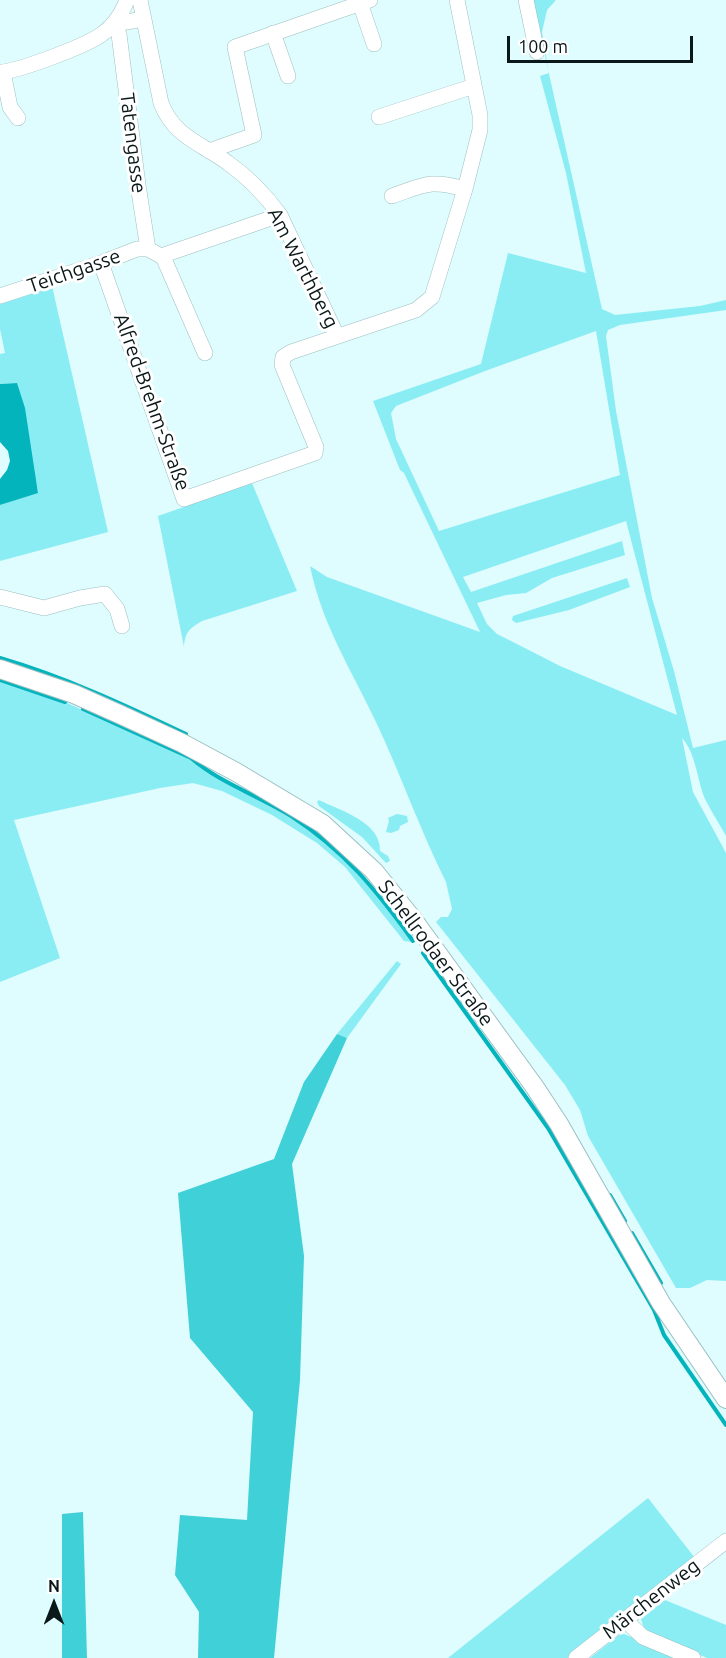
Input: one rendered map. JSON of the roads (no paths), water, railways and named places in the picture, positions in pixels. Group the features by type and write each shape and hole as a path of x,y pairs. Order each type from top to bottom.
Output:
{"street":[{"path":"18,118 10,107 2,72 17,70 92,40 114,24 128,0"},
{"name":"Am Warthberg","path":"140,0 161,103 166,116 174,127 229,163 270,202 280,215 337,336"},
{"name":"Alfred-Brehm-Straße","path":"101,263 184,499 315,453 316,447 282,365 283,357 291,352 416,310 432,297 465,189 480,122 457,0"},
{"path":"526,0 537,52"},
{"path":"209,152 254,135 235,47 365,2 374,44"},
{"path":"114,24 144,19"},
{"name":"Tatengasse","path":"114,24 119,34 138,185 154,252 164,259 205,353"},
{"path":"273,33 288,75"},
{"path":"379,117 474,86"},
{"path":"392,196 431,183 443,183 465,189"},
{"path":"154,252 280,215"},
{"name":"Teichgasse","path":"0,296 137,249 154,252"},
{"path":"0,597 44,608 105,594 117,609 122,626"},
{"name":"Schellrodaer Straße","path":"0,669 74,694 182,743 236,772 323,824 374,871 421,931 534,1086 559,1124 661,1303 726,1398"},
{"name":"Märchenweg","path":"576,1658 726,1541"},
{"path":"625,1620 643,1637 693,1658"}],"waterway":[{"path":"0,658 71,683 186,734"},
{"path":"0,680 65,702"},
{"path":"83,709 191,758 214,775 279,809 310,829 343,857 373,888 413,941"},
{"path":"423,953 548,1128 654,1310 664,1335 726,1425"},
{"path":"610,1195 625,1221"},
{"path":"632,1233 661,1283"}]}
